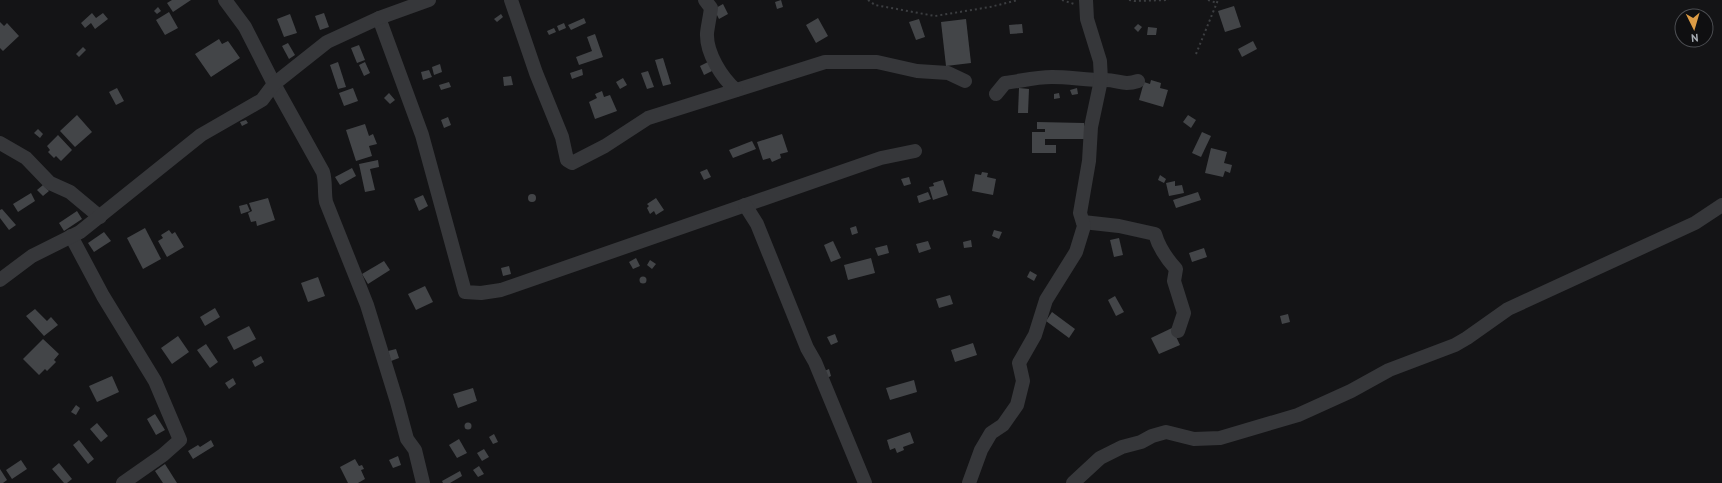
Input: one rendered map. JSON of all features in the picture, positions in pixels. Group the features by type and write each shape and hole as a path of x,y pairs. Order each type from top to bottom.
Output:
{"street":[{"path":"225,0 245,27 274,84 323,172 326,180 324,194 326,202 367,305 395,395 407,440 415,450 423,483"},
{"path":"0,280 32,256 80,232 201,135 262,100 274,84 327,42 379,18 429,0"},
{"path":"512,0 536,73 562,137 567,160 569,162 575,162 605,146 648,118 825,62 877,62 917,71 948,73 965,81"},
{"path":"705,0 711,8 707,34 711,51 716,65 725,82 736,90"},
{"path":"969,483 981,450 991,433 1004,425 1017,405 1023,381 1019,363 1035,335 1046,300 1076,252 1084,226 1080,213 1090,154 1091,126 1101,80 1100,61 1087,19 1086,0"},
{"path":"379,18 422,135 465,292 481,293 501,290 881,158 915,151"},
{"path":"996,94 1005,83 1019,82 1032,78 1052,77 1105,80 1129,84 1138,81"},
{"path":"0,143 26,158 50,183 70,192 100,217"},
{"path":"745,205 757,224 807,348 815,362 865,483"},
{"path":"1073,483 1100,458 1156,434 1173,433 1194,440 1220,438 1298,415 1351,391 1389,370 1455,345 1508,309 1695,222 1722,205"},
{"path":"1082,222 1119,226 1155,234 1158,245 1167,260 1176,269 1174,281 1184,313 1178,331"},
{"path":"71,236 104,296 155,381 180,440 164,455 123,483"}],"path":[{"path":"868,0 875,5 935,16 990,7 1018,0"},
{"path":"1129,0 1169,0"},
{"path":"1196,54 1218,1 1208,0"}],"building":[{"path":"172,0 191,0 173,12 167,3"},
{"path":"781,0 783,7 777,9 775,2"},
{"path":"723,4 728,14 719,19 714,9"},
{"path":"1234,6 1241,27 1225,32 1218,11"},
{"path":"158,7 161,11 157,14 154,11"},
{"path":"169,12 178,28 165,35 156,20"},
{"path":"92,13 96,18 103,13 108,19 95,29 91,23 85,28 81,23"},
{"path":"324,13 329,27 320,30 315,16"},
{"path":"290,14 297,33 284,37 277,19"},
{"path":"501,14 503,17 497,22 494,19"},
{"path":"584,18 586,23 571,30 568,25"},
{"path":"818,18 828,36 816,43 806,25"},
{"path":"919,19 925,37 916,40 909,22"},
{"path":"966,19 971,63 946,66 941,22"},
{"path":"0,22 4,26 7,23 19,36 3,51 0,48"},
{"path":"564,23 566,28 559,31 557,26"},
{"path":"1022,24 1023,33 1010,34 1009,25"},
{"path":"1138,24 1142,27 1138,32 1134,28"},
{"path":"1148,27 1157,28 1156,35 1147,35"},
{"path":"554,28 556,32 549,35 547,31"},
{"path":"595,34 603,57 579,65 576,57 592,51 587,37"},
{"path":"219,39 222,44 228,41 240,58 211,77 195,54"},
{"path":"1253,41 1257,49 1242,57 1238,49"},
{"path":"288,43 295,55 289,59 282,46"},
{"path":"359,45 365,60 357,63 351,48"},
{"path":"83,47 86,50 79,57 76,54"},
{"path":"663,58 671,84 663,86 655,60"},
{"path":"338,62 346,87 338,89 330,65"},
{"path":"365,62 370,73 364,76 359,65"},
{"path":"708,62 712,71 704,75 700,66"},
{"path":"440,64 442,72 434,75 432,67"},
{"path":"582,69 583,75 572,79 570,73"},
{"path":"429,70 432,77 423,80 421,72"},
{"path":"648,71 654,87 647,89 641,73"},
{"path":"511,76 513,85 504,86 503,77"},
{"path":"623,78 627,85 620,89 616,82"},
{"path":"1151,80 1161,83 1160,88 1168,90 1163,107 1139,100 1144,82 1150,84"},
{"path":"449,82 451,87 441,90 439,85"},
{"path":"117,88 124,101 116,105 109,92"},
{"path":"353,88 358,101 344,106 339,93"},
{"path":"1019,88 1029,89 1028,113 1018,113"},
{"path":"1077,88 1078,94 1072,95 1070,90"},
{"path":"602,91 604,97 610,95 617,111 595,119 589,102 597,98 595,94"},
{"path":"389,93 395,100 390,104 384,98"},
{"path":"1059,93 1060,98 1054,99 1054,94"},
{"path":"77,115 92,132 75,147 60,131"},
{"path":"1188,115 1196,120 1191,128 1183,122"},
{"path":"448,117 451,125 444,128 441,120"},
{"path":"246,120 248,123 242,126 240,122"},
{"path":"1037,122 1084,123 1084,139 1045,139 1045,145 1056,145 1056,153 1032,153 1032,132 1045,132 1045,129 1037,129"},
{"path":"365,124 369,136 373,134 377,144 369,146 372,156 356,161 346,130"},
{"path":"38,129 43,134 40,138 34,133"},
{"path":"1202,132 1211,136 1201,157 1192,153"},
{"path":"782,134 788,152 780,154 781,158 772,162 770,158 763,160 757,142"},
{"path":"58,135 72,150 61,161 56,156 54,158 48,152 50,150 47,146"},
{"path":"752,141 756,149 733,158 729,150"},
{"path":"1211,148 1227,152 1224,163 1232,165 1230,173 1225,171 1223,177 1205,173"},
{"path":"378,160 379,167 370,169 375,190 365,192 359,164"},
{"path":"352,168 356,176 340,185 335,177"},
{"path":"707,169 711,177 704,180 700,172"},
{"path":"982,172 988,173 987,177 996,179 993,195 972,191 975,174 981,175"},
{"path":"1160,175 1166,179 1164,183 1158,180"},
{"path":"909,177 911,184 904,186 901,179"},
{"path":"943,180 948,195 933,200 929,187 934,186 933,183"},
{"path":"1175,181 1175,186 1182,185 1184,193 1169,196 1166,183"},
{"path":"43,185 49,191 43,196 37,190"},
{"path":"928,192 931,199 919,203 917,196"},
{"path":"1198,192 1201,200 1176,208 1173,200"},
{"path":"31,193 35,201 18,212 13,204"},
{"path":"530,194 534,194 536,198 534,202 530,202 528,200 528,196"},
{"path":"423,195 428,206 419,211 414,199"},
{"path":"268,198 275,220 257,226 256,221 251,222 248,213 252,211 249,203"},
{"path":"656,198 664,210 656,215 654,211 650,214 647,208 649,206 647,204"},
{"path":"247,204 250,211 241,214 239,206"},
{"path":"2,209 16,225 9,230 0,218 0,210"},
{"path":"77,211 82,219 64,231 59,223"},
{"path":"856,226 858,233 852,235 850,228"},
{"path":"145,228 161,259 143,269 127,238"},
{"path":"169,230 172,234 175,232 184,247 167,257 158,241 163,238 161,235"},
{"path":"994,230 1002,232 999,239 992,236"},
{"path":"104,232 111,241 94,252 88,243"},
{"path":"1119,238 1123,255 1114,257 1110,240"},
{"path":"971,240 972,247 964,248 963,242"},
{"path":"833,241 841,258 831,262 824,245"},
{"path":"928,241 931,249 919,253 916,244"},
{"path":"887,245 889,253 878,256 875,248"},
{"path":"1204,248 1207,257 1192,262 1189,253"},
{"path":"636,258 640,266 633,269 629,262"},
{"path":"871,258 875,273 848,280 844,265"},
{"path":"650,260 656,264 652,269 647,265"},
{"path":"384,261 390,270 368,284 362,274"},
{"path":"509,266 511,274 503,276 501,268"},
{"path":"1030,271 1037,275 1034,281 1027,277"},
{"path":"318,277 325,296 308,302 301,283"},
{"path":"643,277 646,280 643,283 640,280"},
{"path":"425,286 433,302 416,310 408,294"},
{"path":"950,295 953,304 939,308 936,299"},
{"path":"1115,296 1124,312 1116,316 1108,300"},
{"path":"215,308 220,317 205,326 200,317"},
{"path":"35,309 47,321 51,317 58,325 44,336 26,316"},
{"path":"1052,312 1075,329 1069,338 1046,321"},
{"path":"1288,314 1290,322 1282,324 1280,316"},
{"path":"249,326 256,339 234,350 227,337"},
{"path":"1172,328 1180,345 1159,354 1151,338"},
{"path":"835,334 838,342 831,345 827,337"},
{"path":"178,336 189,352 172,364 161,348"},
{"path":"43,339 59,354 54,360 56,362 47,371 45,369 39,375 23,359"},
{"path":"973,343 977,355 955,362 951,350"},
{"path":"206,344 218,362 210,368 197,350"},
{"path":"396,349 399,358 391,361 388,351"},
{"path":"261,356 264,362 255,367 252,361"},
{"path":"829,369 831,376 825,379 822,372"},
{"path":"112,376 119,392 97,402 89,386"},
{"path":"233,378 236,384 229,389 225,383"},
{"path":"914,380 917,392 890,400 886,388"},
{"path":"473,388 477,401 458,408 453,394"},
{"path":"76,405 80,408 76,415 71,412"},
{"path":"155,414 165,430 156,435 147,419"},
{"path":"468,422 471,423 471,429 468,430 465,429 464,426 465,423"},
{"path":"97,423 108,436 101,442 90,429"},
{"path":"910,432 914,443 903,447 904,450 897,453 895,448 890,450 887,440"},
{"path":"494,434 498,442 493,444 489,437"},
{"path":"459,439 467,453 457,458 449,445"},
{"path":"79,440 94,459 88,464 73,445"},
{"path":"211,440 214,446 193,459 188,451 198,445 200,447"},
{"path":"484,449 489,457 482,461 477,453"},
{"path":"398,456 401,465 393,468 389,460"},
{"path":"355,459 359,466 362,465 364,469 361,470 365,479 358,483 348,483 340,467"},
{"path":"21,460 27,469 12,479 6,470"},
{"path":"59,463 72,479 67,483 64,483 52,469"},
{"path":"165,464 177,483 163,483 155,471"},
{"path":"479,466 484,474 478,477 473,470"},
{"path":"0,469 7,480 3,483 0,483"},
{"path":"460,471 462,476 450,483 443,483 442,481"}]}
